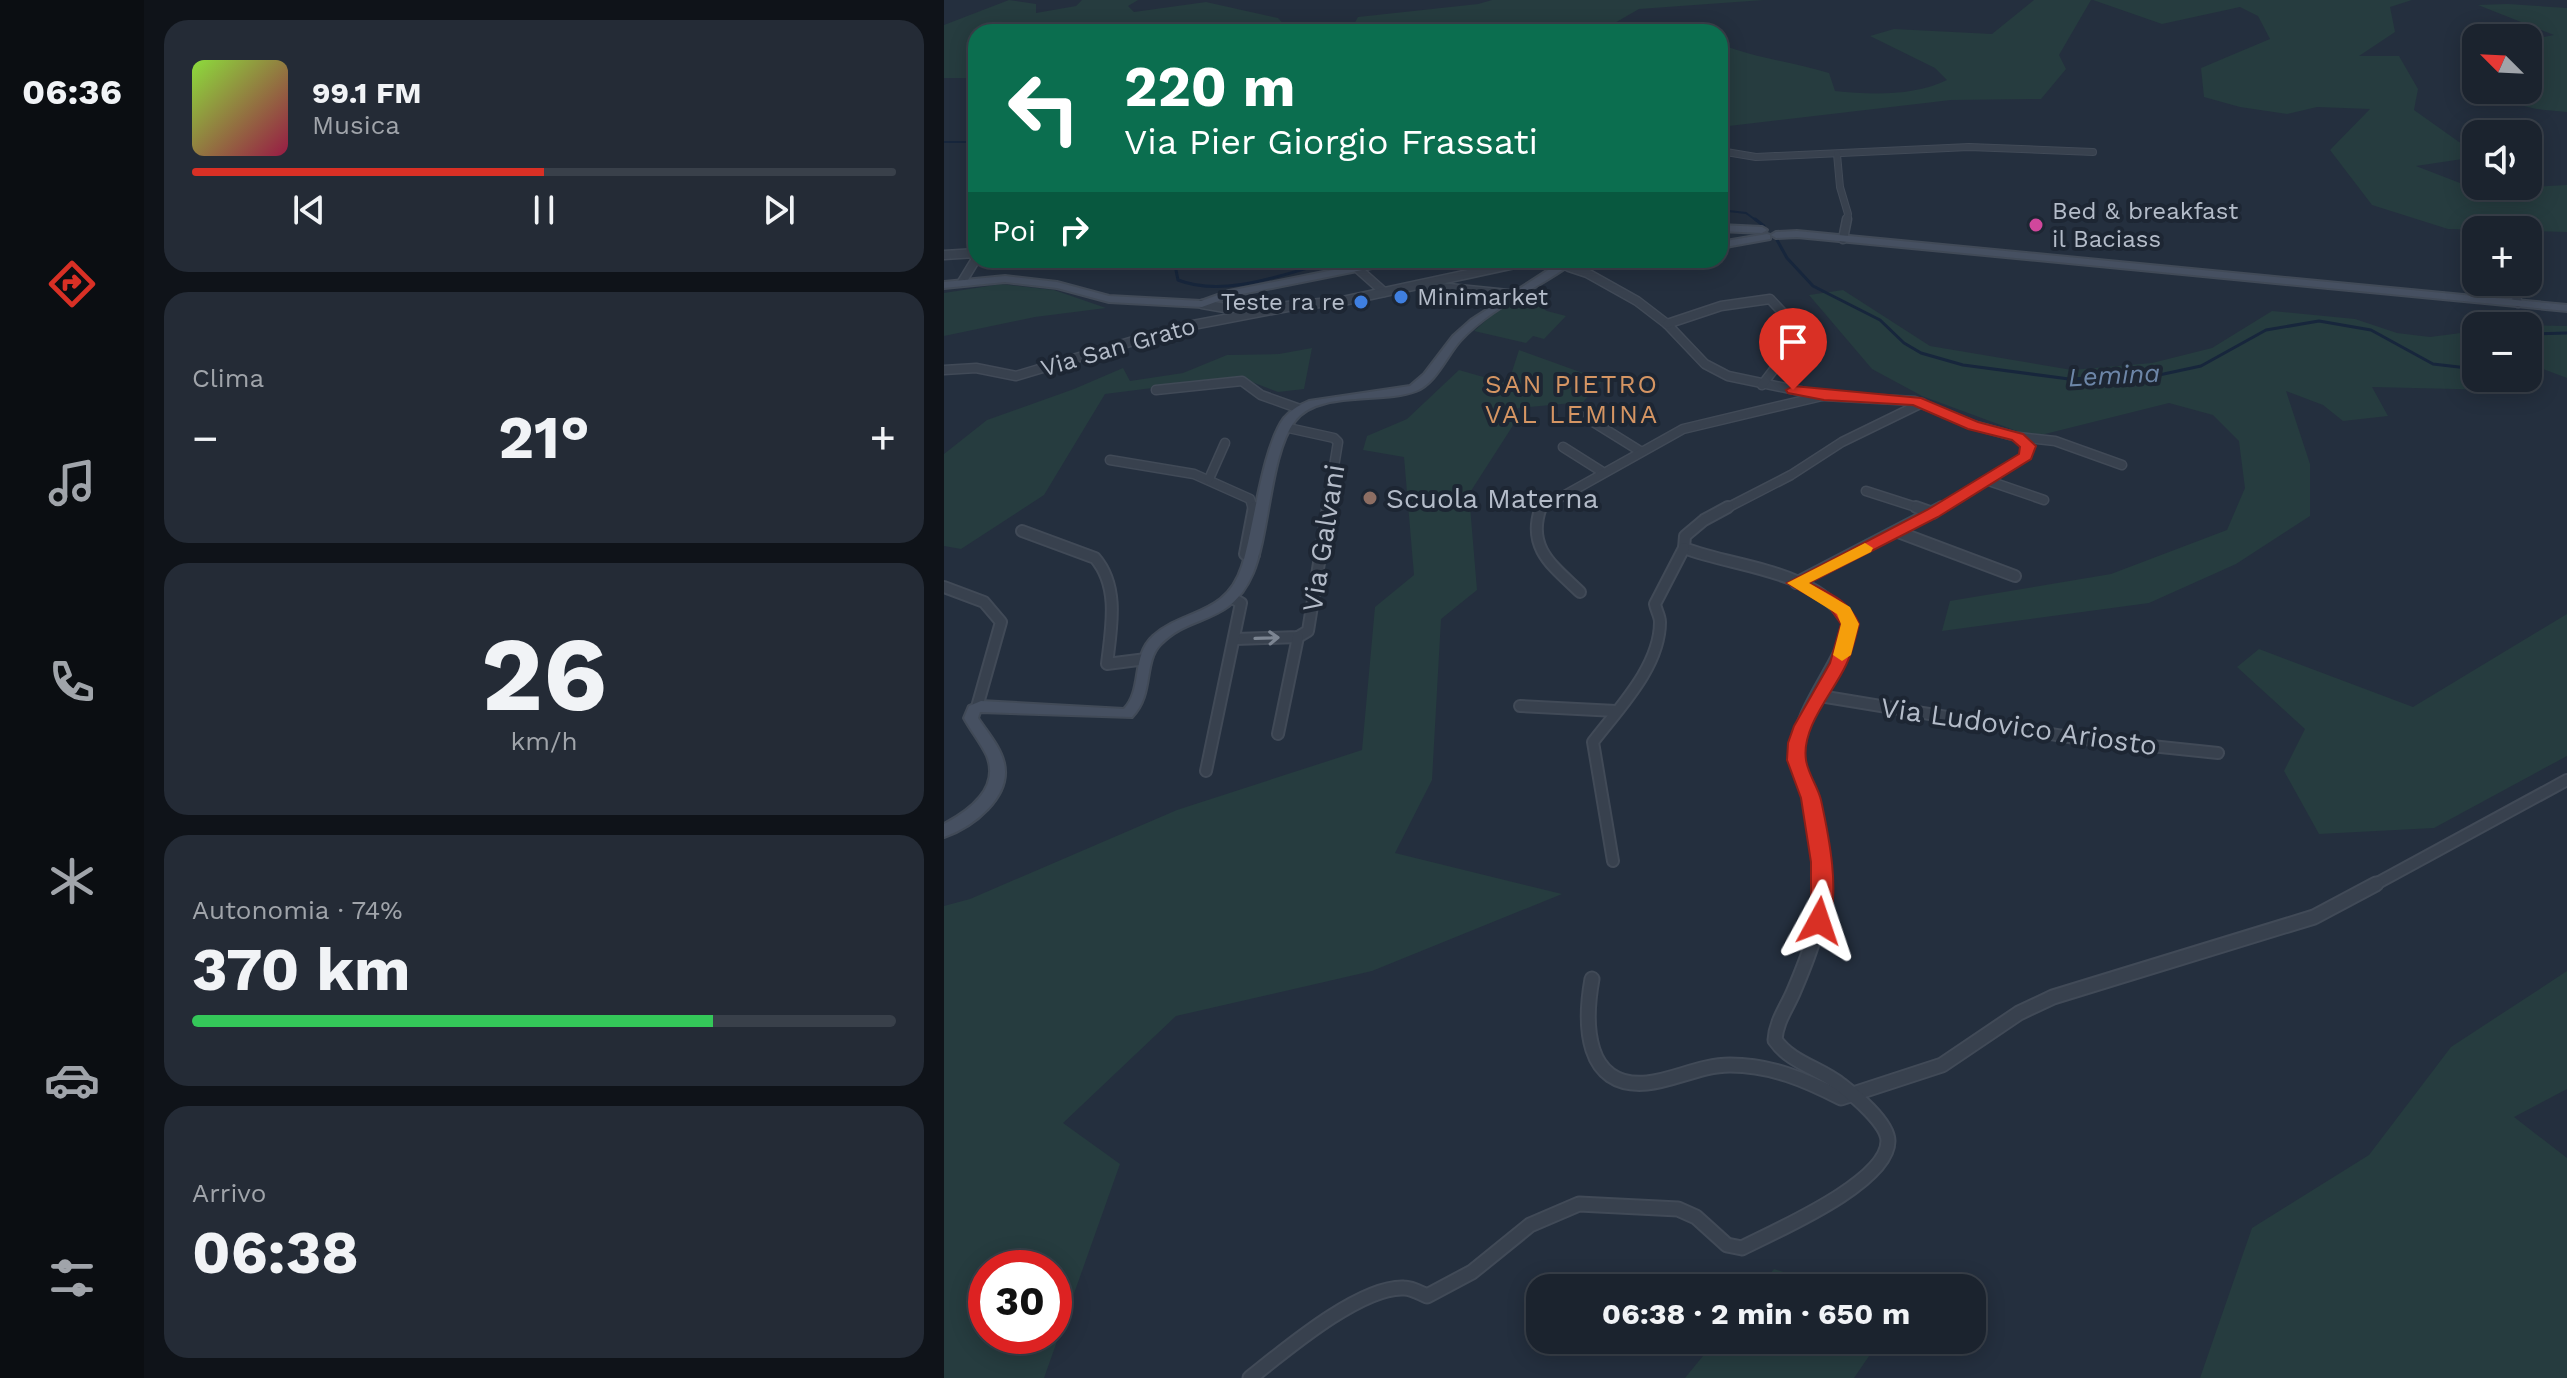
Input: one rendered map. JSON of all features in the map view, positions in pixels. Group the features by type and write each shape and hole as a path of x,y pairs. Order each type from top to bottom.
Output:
{"street":[{"path":"1728,152 1756,157 1969,147 2093,152"},
{"path":"1837,154 1840,187 1848,214 1843,239"},
{"path":"1728,229 2567,308"},
{"path":"1728,243 1764,234"},
{"path":"944,255 968,254"},
{"path":"962,282 971,268"},
{"path":"1202,304 1229,294 1357,268 1384,292"},
{"path":"944,285 1005,279 1057,285 1127,301 1225,308 1293,306 1343,301 1495,268"},
{"path":"977,707 1121,715 1135,706 1152,646 1161,637 1219,610 1232,598 1254,555 1284,427 1300,409 1320,402 1414,388 1427,379 1460,334 1518,295 1567,268"},
{"path":"1581,268 1637,301 1667,324 1715,371 1762,385 1824,396 1922,403 1973,425 2017,437 2055,441 2122,465"},
{"path":"1415,285 1518,295"},
{"path":"2516,296 2518,303"},
{"path":"1667,324 1721,306 1770,299 1814,346 1784,356 1762,385"},
{"name":"Via San Grato","path":"944,370 976,368 1016,376 1177,328 1293,306"},
{"path":"1156,390 1237,380 1246,382 1261,395 1300,409"},
{"path":"1580,592 1534,540 1536,516 1541,506 1683,429 1824,396"},
{"path":"1613,861 1593,742 1632,694 1652,650 1660,624 1655,604 1684,548 1685,536 1704,520 1791,475 1842,442 1922,403"},
{"path":"1574,410 1640,451"},
{"name":"Via Galvani","path":"1284,427 1334,438 1338,442 1308,631 1298,637"},
{"path":"1796,583 1933,513 2026,456 2028,446 2017,437"},
{"path":"1209,479 1225,443"},
{"path":"1563,447 1601,471"},
{"path":"1110,460 1172,469 1238,491 1253,502 1245,554 1254,555"},
{"path":"1986,480 2044,500"},
{"path":"1866,491 1933,513"},
{"path":"1022,531 1099,561 1112,603 1107,664 1146,659"},
{"path":"1898,532 2015,576"},
{"path":"1250,1378 1310,1332 1360,1301 1383,1291 1402,1288 1427,1296 1472,1272 1530,1225 1579,1204 1678,1209 1696,1217 1727,1245 1742,1248 1817,1208 1866,1177 1885,1155 1888,1140 1881,1124 1853,1095 1786,1052 1775,1040 1778,1022 1792,996 1822,905 1821,862 1811,798 1797,760 1797,743 1803,726 1839,663 1850,624 1844,611 1835,603 1796,583 1736,561 1684,548"},
{"path":"944,587 984,602 1001,622 977,707 971,718 995,758 996,782 974,814 944,831"},
{"path":"1206,771 1236,639 1241,603 1232,598"},
{"path":"1236,639 1298,637 1278,734"},
{"name":"Via Ludovico Ariosto","path":"1820,696 2075,738 2218,753"},
{"path":"1520,706 1616,711"},
{"path":"1592,979 1587,997 1589,1041 1592,1054 1610,1075 1646,1083 1710,1065 1746,1066 1793,1074 1841,1098 1942,1065 2019,1013 2053,997 2314,917 2567,780"}],"green space":[{"path":"1009,0 1036,4 1036,13 1076,6 1082,0 1138,0 1128,6 1134,12 1206,2 1278,18 1283,24 968,24 968,78 944,78 944,25"},
{"path":"1492,0 1764,0 1639,9 1613,24 1354,24 1358,17"},
{"path":"2034,0 2091,0 2059,55 2066,69 2041,99 1951,100 1728,125 1728,47 1829,73 1835,91 1907,92 1947,80 1935,68 1870,36 1894,29 1992,34"},
{"path":"2093,0 2412,0 2390,7 2395,32 2359,56 2399,56 2418,89 2414,110 2462,144 2462,159 2416,166 2462,184 2462,200 2542,200 2542,186 2567,185 2567,232 2542,231 2542,216 2462,216 2462,229 2448,229 2372,205 2330,150 2370,109 2317,107 2287,114 2240,107 2204,97 2201,68 2270,39 2258,16 2240,7 2162,24"},
{"path":"2478,5 2567,8 2567,112 2516,104 2542,104 2542,37 2554,35 2542,30 2542,24 2526,24"},
{"path":"1001,284 1054,290 1106,308 1035,317 944,336 944,293"},
{"path":"1843,290 1930,346 2072,370 2152,363 2212,348 2272,311 2355,319 2397,333 2430,337 2462,333 2462,389 2372,387 2388,416 2343,421 2323,405 2286,391 2310,464 2310,516 2236,564 2149,603 1942,631 1950,601 2111,574 2227,530 2245,488 2239,441 2213,415 2169,403 2033,437 1922,396 1872,369 1809,295"},
{"path":"1523,296 1547,311 1566,316 1544,339 1533,336 1526,343 1474,331 1502,306 1507,307"},
{"path":"2542,326 2567,326 2567,378 2543,369"},
{"path":"1312,348 1304,389 1278,392 1239,377 1105,394 1044,495 961,549 944,546 944,454 987,420 1123,368 1130,381 1183,373 1227,355 1279,354"},
{"path":"1519,350 1580,372 1609,374 1583,402 1518,408 1512,427 1469,494 1477,590 1441,619 1432,780 1395,853 1562,894 1372,971 1176,1016 1063,1123 1120,1164 1072,1299 1072,1250 968,1250 968,1354 1053,1354 1044,1378 944,1378 944,906 970,899 1177,810 1362,750 1375,607 1414,575 1404,457 1363,450 1367,436 1407,419 1459,370 1508,384"},
{"path":"2567,614 2567,756 2434,828 2319,834 2284,771 2305,729 2237,667 2259,649 2413,707"},
{"path":"2567,971 2567,1089 2514,1117 2567,1158 2567,1378 2200,1378 2252,1228 2369,1155 2451,1047"},
{"path":"1774,1269 1790,1274 1770,1274"},
{"path":"1705,1354 1870,1354 1854,1378 1685,1378"}],"waterway":[{"name":"Lemina","path":"944,142 968,142"},
{"name":"Lemina","path":"1728,211 1746,213 1757,221"},
{"name":"Lemina","path":"1755,219 1764,226"},
{"name":"Lemina","path":"1777,240 1787,258 1813,286 1880,320 1904,343 1921,353 1963,365 2069,379 2159,375 2201,366 2266,330 2319,321 2371,330 2433,364 2462,367"},
{"path":"1176,268 1178,280 1216,287 1257,282 1309,268"},
{"name":"Lemina","path":"2542,334 2567,333"}],"slow traffic":[{"path":"1842,655 1850,624 1844,611 1796,583 1865,548"}],"place":[{"name":"Bed & breakfast il Baciass","path":"2036,225"},
{"name":"Minimarket","path":"1401,297"},
{"name":"Teste ra re","path":"1361,302"},
{"name":"Scuola Materna","path":"1370,498"}],"district":[{"name":"SAN PIETRO VAL LEMINA","path":"1572,399"}],"route":[{"path":"1793,390 1824,396 1915,401 1990,431 2017,437 2028,446 2026,456 1933,513 1796,583 1835,603 1844,611 1850,624 1839,663 1803,726 1797,743 1797,760 1811,798 1821,862 1822,905 1819,921"}]}
